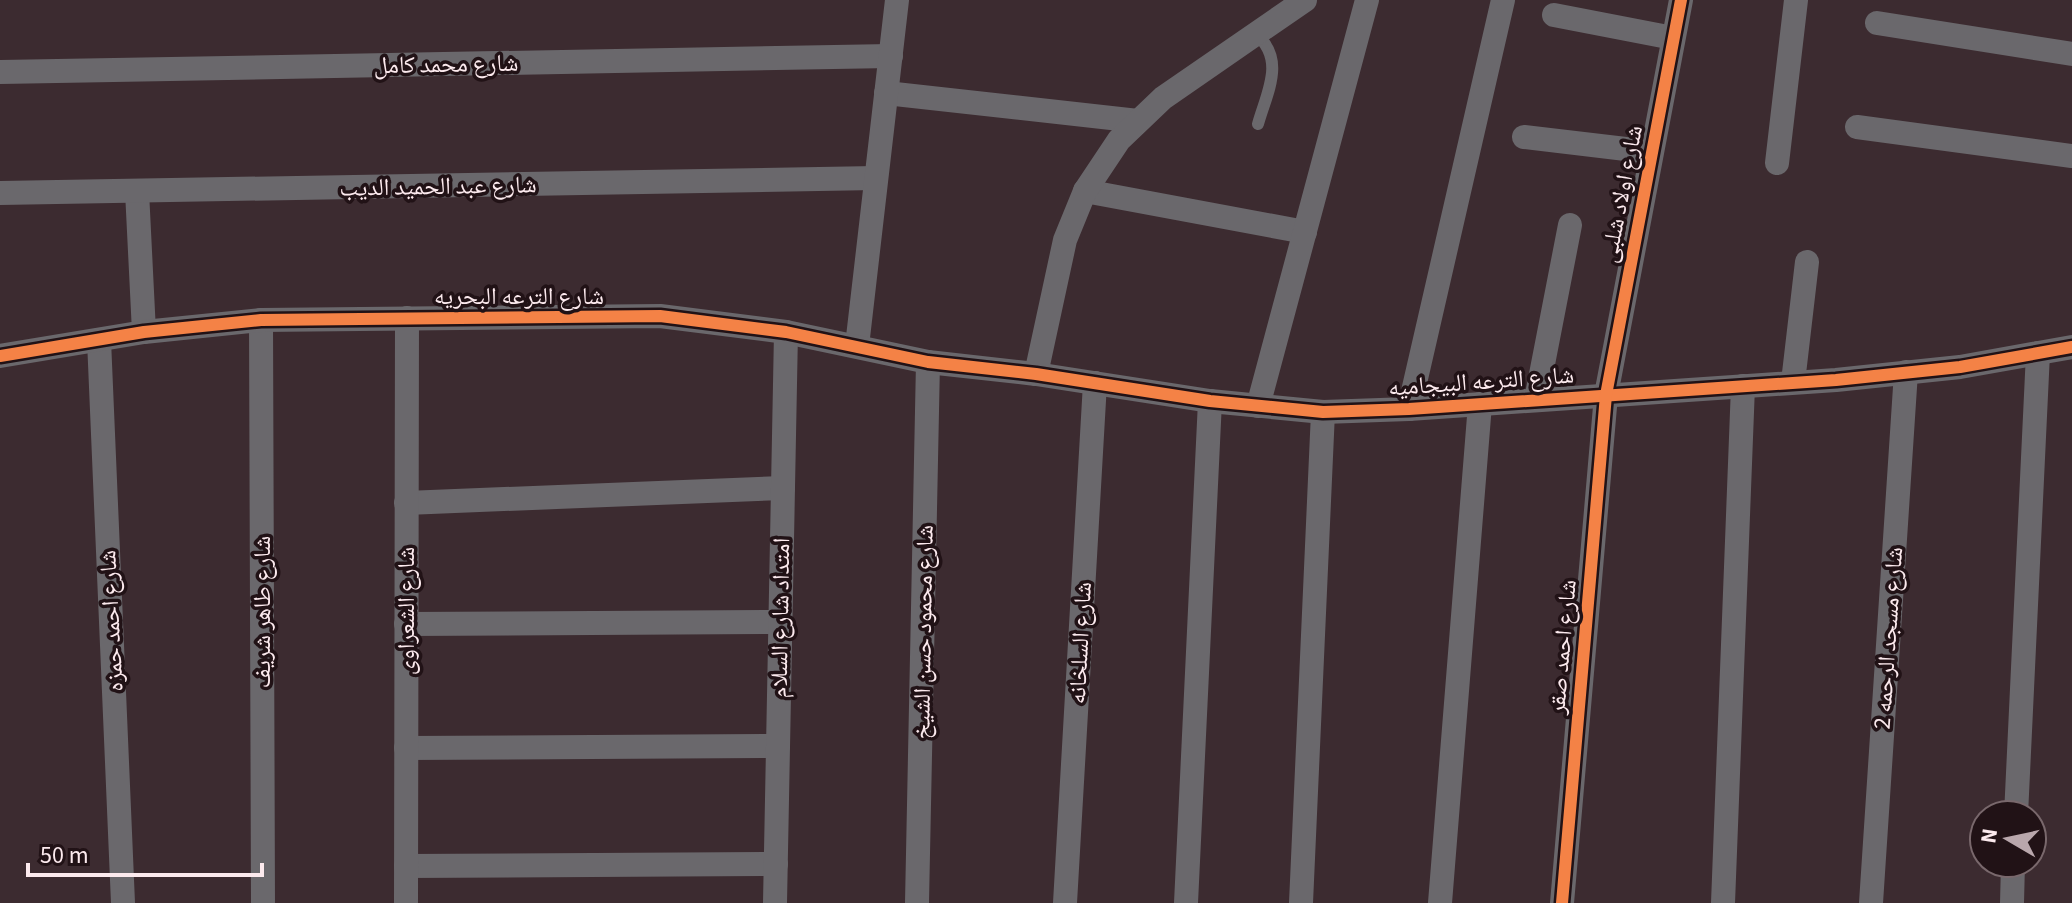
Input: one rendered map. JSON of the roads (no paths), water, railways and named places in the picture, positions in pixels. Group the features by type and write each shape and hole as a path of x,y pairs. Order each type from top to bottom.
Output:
{"street":[{"path":"857,346 897,0"},
{"path":"1036,374 1065,240 1085,191 1119,140 1163,98 1305,0"},
{"path":"1258,406 1367,0"},
{"path":"1409,409 1503,0"},
{"name":"شارع اولاد شلبى","path":"1606,395 1681,0"},
{"path":"1777,163 1796,0"},
{"path":"1554,15 1673,38"},
{"path":"1877,23 2072,54"},
{"name":"شارع محمد كامل","path":"0,72 891,56"},
{"path":"886,93 1138,121"},
{"path":"1857,127 2072,156"},
{"path":"1524,137 1651,152"},
{"name":"شارع عبد الحميد الديب","path":"0,193 876,178"},
{"path":"137,191 144,332"},
{"path":"1085,191 1305,232"},
{"path":"1536,400 1570,225"},
{"path":"1793,382 1807,262"},
{"name":"شارع الترعه البحريه","path":"0,356 144,332 261,320 660,316 786,332 928,362 1036,374"},
{"name":"شارع الشعراوى","path":"406,903 407,318"},
{"name":"شارع طاهر شريف","path":"261,320 263,903"},
{"name":"امتداد شارع السلام","path":"775,903 786,332"},
{"name":"شارع احمد حمزه","path":"99,340 123,903"},
{"name":"شارع الترعه البيجاميه","path":"1036,374 1210,401 1323,412 1409,409 1793,382 1960,367 2072,347"},
{"path":"2017,799 2038,353"},
{"name":"شارع محمود حسن الشيخ","path":"917,903 928,362"},
{"name":"شارع مسجد الرحمه 2","path":"1871,903 1906,372"},
{"name":"شارع السلخانه","path":"1065,903 1095,383"},
{"path":"1723,903 1743,386"},
{"name":"شارع احمد صقر","path":"1562,903 1606,395"},
{"path":"1186,903 1210,401"},
{"path":"1440,903 1480,404"},
{"path":"1301,903 1323,412"},
{"path":"406,503 783,488"},
{"path":"406,624 780,622"},
{"path":"406,748 778,746"},
{"path":"406,866 776,864"},
{"path":"2012,903 2013,879"}],"lane":[{"path":"1256,34 1270,50 1274,70 1258,124"}]}
